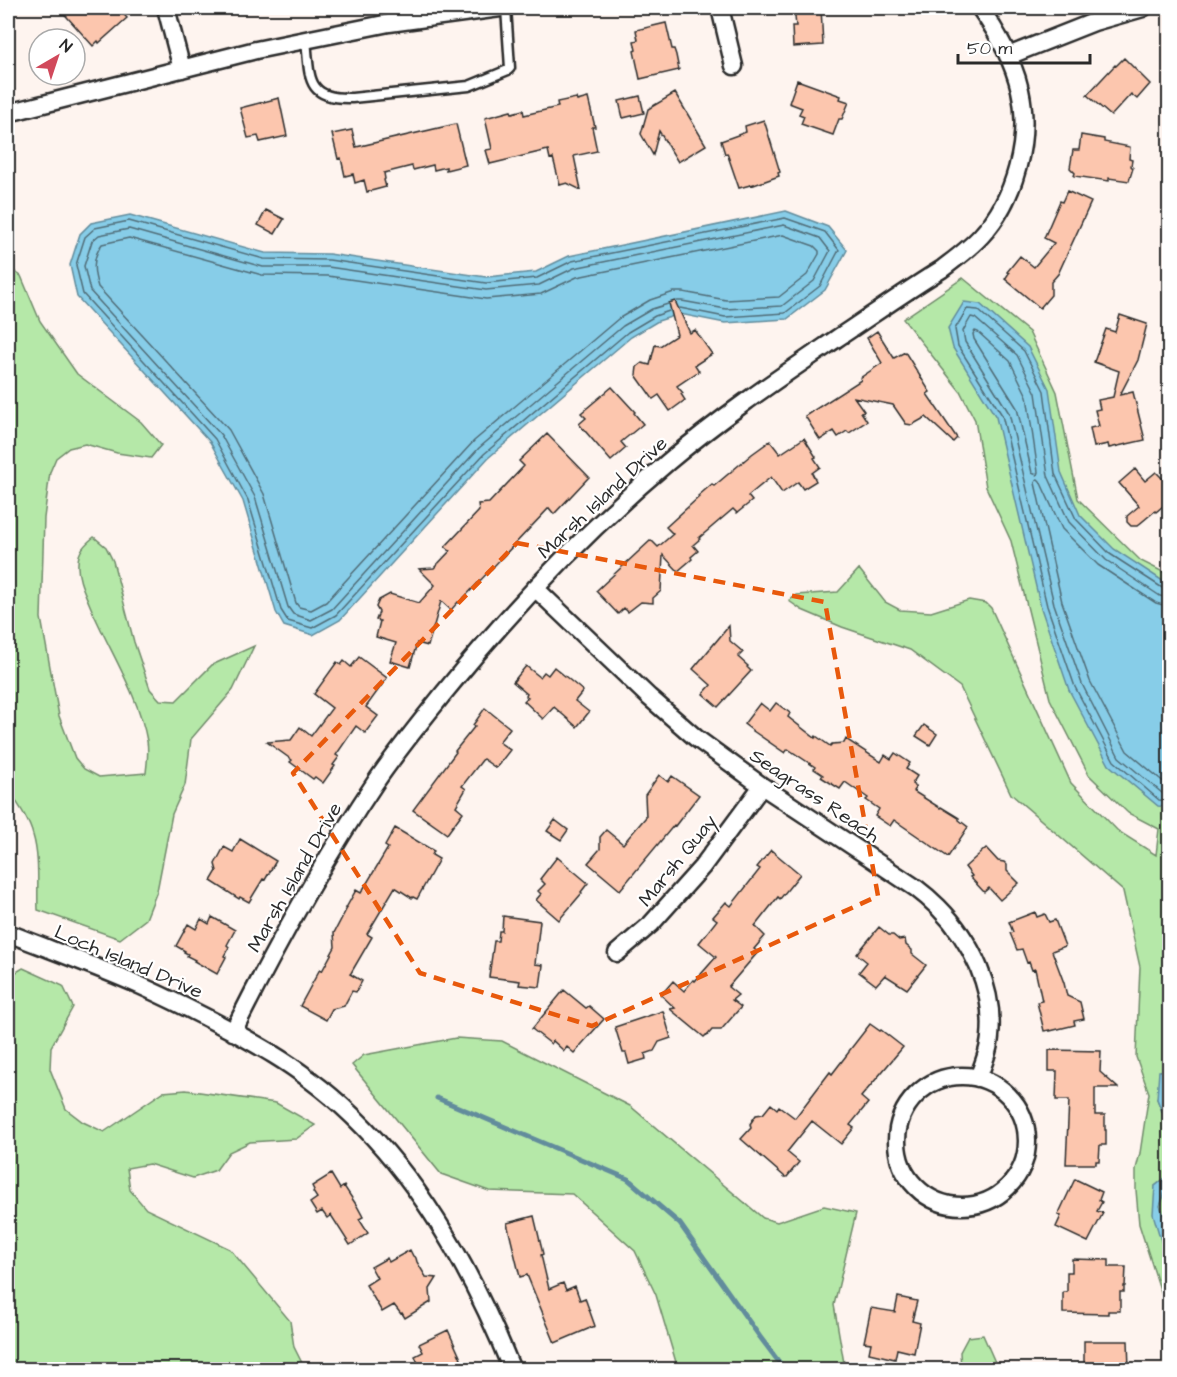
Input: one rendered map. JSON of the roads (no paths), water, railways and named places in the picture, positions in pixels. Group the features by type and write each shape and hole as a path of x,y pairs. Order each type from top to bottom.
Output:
{"street":[{"path":"166,8 182,69"},
{"path":"8,113 256,50 436,12 500,8"},
{"path":"720,8 734,66"},
{"name":"Marsh Island Drive","path":"233,1032 273,954 330,853 376,781 462,670 535,588 605,518 670,461 764,388 942,269 982,235 1009,192 1015,176 1023,129 1020,90 1013,68 998,35 980,8"},
{"path":"1008,56 1094,22 1143,8"},
{"name":"Seagrass Reach","path":"535,588 649,697 696,738 762,786 916,888 937,905 955,926 969,948 986,987 990,1038 987,1055 978,1078"},
{"name":"Marsh Quay","path":"617,953 651,924 702,867 762,786"},
{"name":"Loch Island Drive","path":"8,933 137,984 204,1016 275,1055 310,1079 349,1112 402,1172 443,1231 500,1340 512,1370"},
{"path":"958,1076 978,1078 998,1087 1014,1102 1024,1122 1027,1144 1022,1166 1010,1185 992,1198 971,1205 949,1204 930,1197 914,1184 902,1167 897,1146 898,1126 906,1107 920,1091 937,1080 958,1076"}],"lane":[{"path":"306,40 310,79 321,94 352,98 469,86 510,68 506,8"}],"water":[{"path":"786,211 828,227 847,250 825,290 787,319 725,323 680,314 658,321 631,337 488,458 340,620 313,635 284,626 276,612 243,501 210,442 77,297 70,265 80,234 91,223 130,215 265,253 329,254 486,277 536,272 569,256"},
{"path":"964,302 980,304 1028,347 1049,389 1061,472 1080,515 1114,549 1169,585 1169,807 1158,806 1109,765 1069,690 1041,608 996,417 953,348 948,328"},
{"path":"1169,1070 1169,1128 1157,1099 1159,1071"},
{"path":"1169,1164 1169,1181 1160,1206 1169,1228 1169,1257 1165,1254 1153,1214 1155,1186 1165,1178"}],"waterway":[{"path":"437,1098 628,1179 680,1224 785,1370"}]}
